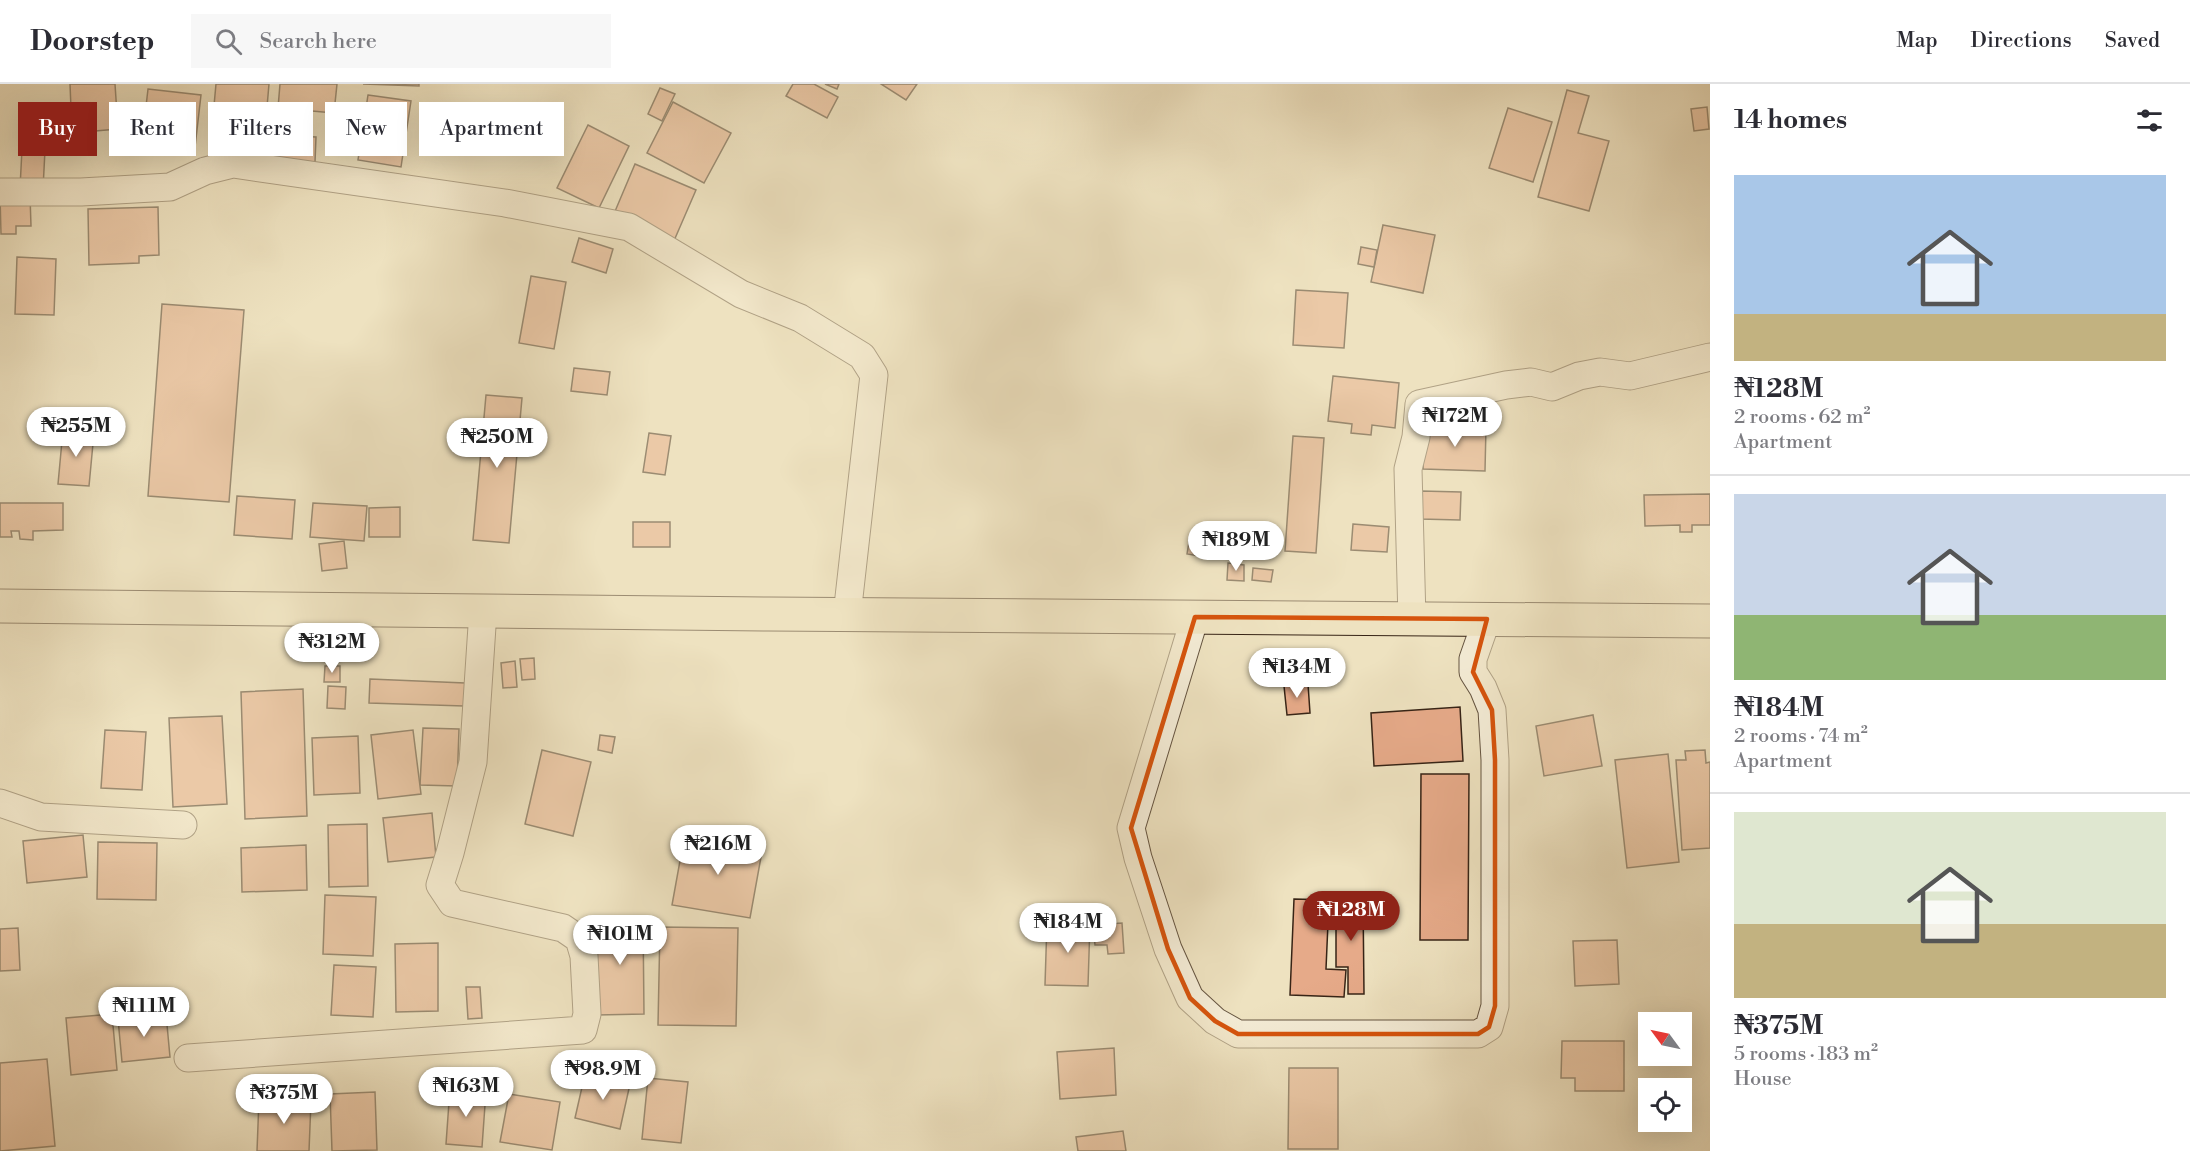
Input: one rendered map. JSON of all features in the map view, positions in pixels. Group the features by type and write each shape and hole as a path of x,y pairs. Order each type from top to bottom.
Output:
{"main road":[{"path":"0,606 1710,621"}],"street":[{"path":"0,192 81,192 170,187 205,171 233,164 505,204 629,227 741,294 801,318 854,350 862,356 874,375 847,615"},
{"path":"1412,619 1408,469 1416,437 1419,404 1506,385 1531,382 1552,387 1579,376 1600,372 1630,376 1710,357"},
{"path":"188,1058 583,1030 587,1014 584,956 579,939 563,928 452,903 440,885 473,762 483,610"},
{"path":"1195,617 1131,828 1137,858 1168,949 1190,998 1215,1021 1238,1034 1478,1034 1489,1027 1495,1006 1495,760 1492,710 1473,672 1473,659 1487,619"},
{"path":"0,803 41,817 183,825"}],"highlighted area":[{"path":"1195,617 1487,619 1473,672 1492,710 1495,760 1495,1006 1489,1027 1478,1034 1238,1034 1215,1021 1190,998 1168,949 1131,828"}],"building":[{"path":"70,84 115,84 116,102 109,102 109,130 97,131 97,102 71,102"},
{"path":"216,84 269,84 267,102 214,102"},
{"path":"280,84 337,84 335,102 325,102 325,112 313,111 313,102 278,102"},
{"path":"363,84 419,84 419,86"},
{"path":"793,84 814,84 838,97 827,118 786,96"},
{"path":"825,84 839,84 837,89"},
{"path":"881,84 917,84 906,100"},
{"path":"660,88 675,94 662,121 648,114"},
{"path":"148,89 201,95 196,138 196,102 146,102"},
{"path":"1567,90 1589,96 1578,133 1609,141 1589,211 1538,197"},
{"path":"368,95 411,101 407,127 407,102 367,102"},
{"path":"673,102 731,133 704,183 647,153"},
{"path":"1707,107 1709,129 1694,131 1691,109"},
{"path":"1508,108 1552,122 1533,182 1489,168"},
{"path":"588,125 629,146 599,208 557,188"},
{"path":"313,137 316,137 315,162 272,159 272,156 313,156"},
{"path":"22,156 45,156 43,189 20,188"},
{"path":"359,156 403,156 401,167 358,160"},
{"path":"635,164 696,190 673,243 613,216"},
{"path":"0,196 30,196 31,226 16,226 16,234 1,234"},
{"path":"158,207 159,255 139,256 139,263 89,265 88,209"},
{"path":"1383,225 1435,235 1423,293 1371,282"},
{"path":"579,238 613,249 606,273 572,262"},
{"path":"1361,247 1377,250 1374,267 1358,264"},
{"path":"17,257 56,259 54,315 15,314"},
{"path":"531,276 566,282 554,349 519,343"},
{"path":"1296,290 1348,293 1344,348 1293,345"},
{"path":"162,304 244,310 229,502 148,496"},
{"path":"574,368 610,372 607,395 571,391"},
{"path":"1333,376 1399,383 1395,428 1372,425 1371,435 1351,433 1352,424 1328,421"},
{"path":"486,395 522,398 509,543 473,540"},
{"path":"1425,425 1486,427 1485,471 1423,469"},
{"path":"63,430 94,433 89,486 58,484"},
{"path":"649,433 671,436 665,475 643,472"},
{"path":"1293,436 1324,438 1316,553 1285,551"},
{"path":"1421,491 1461,492 1460,520 1420,519"},
{"path":"1710,494 1710,525 1692,525 1692,532 1680,532 1680,525 1645,526 1644,495"},
{"path":"237,496 295,500 292,539 234,535"},
{"path":"0,503 63,503 63,530 33,531 33,540 20,539 19,531 11,531 12,537 0,537"},
{"path":"313,503 367,506 364,541 310,537"},
{"path":"400,507 400,537 369,537 369,508"},
{"path":"633,522 670,522 670,547 633,547"},
{"path":"1353,524 1389,527 1387,552 1351,550"},
{"path":"1190,536 1214,540 1211,558 1187,554"},
{"path":"344,541 347,568 322,571 319,544"},
{"path":"1228,563 1244,565 1244,581 1227,580"},
{"path":"1253,568 1273,570 1271,582 1252,580"},
{"path":"534,658 535,679 522,680 520,659"},
{"path":"515,661 517,687 503,688 501,663"},
{"path":"325,666 340,666 340,682 324,682"},
{"path":"370,679 465,683 464,706 369,703"},
{"path":"1308,684 1310,713 1287,715 1284,686"},
{"path":"328,686 346,687 345,709 327,708"},
{"path":"303,689 307,816 245,819 241,692"},
{"path":"1460,707 1463,761 1374,766 1371,713"},
{"path":"1593,715 1602,766 1544,776 1536,726"},
{"path":"222,716 227,804 173,807 169,718"},
{"path":"423,728 459,729 457,786 420,785"},
{"path":"105,730 146,732 142,790 101,788"},
{"path":"413,730 421,794 378,799 371,735"},
{"path":"600,735 615,737 612,753 598,750"},
{"path":"358,736 360,793 314,795 312,738"},
{"path":"542,750 591,762 573,836 525,824"},
{"path":"1705,750 1706,763 1710,762 1710,848 1682,850 1676,760 1686,760 1685,751"},
{"path":"1668,754 1679,862 1627,868 1615,760"},
{"path":"1421,774 1469,774 1468,940 1420,940"},
{"path":"432,813 436,857 388,862 383,818"},
{"path":"367,824 368,886 329,887 328,825"},
{"path":"685,833 763,846 750,918 672,905"},
{"path":"83,835 87,877 27,883 23,841"},
{"path":"98,842 157,843 156,900 97,899"},
{"path":"306,845 307,890 242,892 241,848"},
{"path":"325,895 376,897 373,956 323,954"},
{"path":"1336,898 1363,898 1364,994 1348,994 1348,967 1336,967"},
{"path":"1294,899 1329,900 1326,969 1346,970 1344,997 1290,995"},
{"path":"596,917 643,917 644,1014 597,1015"},
{"path":"1047,922 1090,923 1088,986 1045,985"},
{"path":"1122,923 1124,953 1108,954 1107,945 1095,945 1093,925"},
{"path":"660,927 738,928 736,1026 658,1025"},
{"path":"18,928 20,970 0,971 0,929"},
{"path":"1617,940 1619,984 1575,986 1573,941"},
{"path":"438,943 438,1011 396,1012 395,944"},
{"path":"334,965 376,967 373,1017 331,1015"},
{"path":"466,987 480,987 482,1018 468,1019"},
{"path":"112,1014 117,1070 71,1075 66,1018"},
{"path":"166,1014 170,1057 122,1062 118,1019"},
{"path":"1562,1041 1624,1041 1624,1091 1575,1091 1575,1078 1561,1078"},
{"path":"1114,1048 1116,1095 1060,1099 1057,1052"},
{"path":"47,1059 55,1146 0,1151 0,1063"},
{"path":"1289,1068 1338,1068 1338,1149 1288,1149"},
{"path":"585,1074 630,1084 620,1129 575,1118"},
{"path":"648,1078 688,1082 681,1143 642,1139"},
{"path":"450,1088 486,1091 482,1147 446,1144"},
{"path":"375,1092 377,1150 332,1151 330,1094"},
{"path":"509,1094 560,1102 552,1150 500,1142"},
{"path":"259,1099 311,1101 309,1151 257,1151"},
{"path":"1123,1131 1126,1151 1078,1151 1076,1137"}]}
